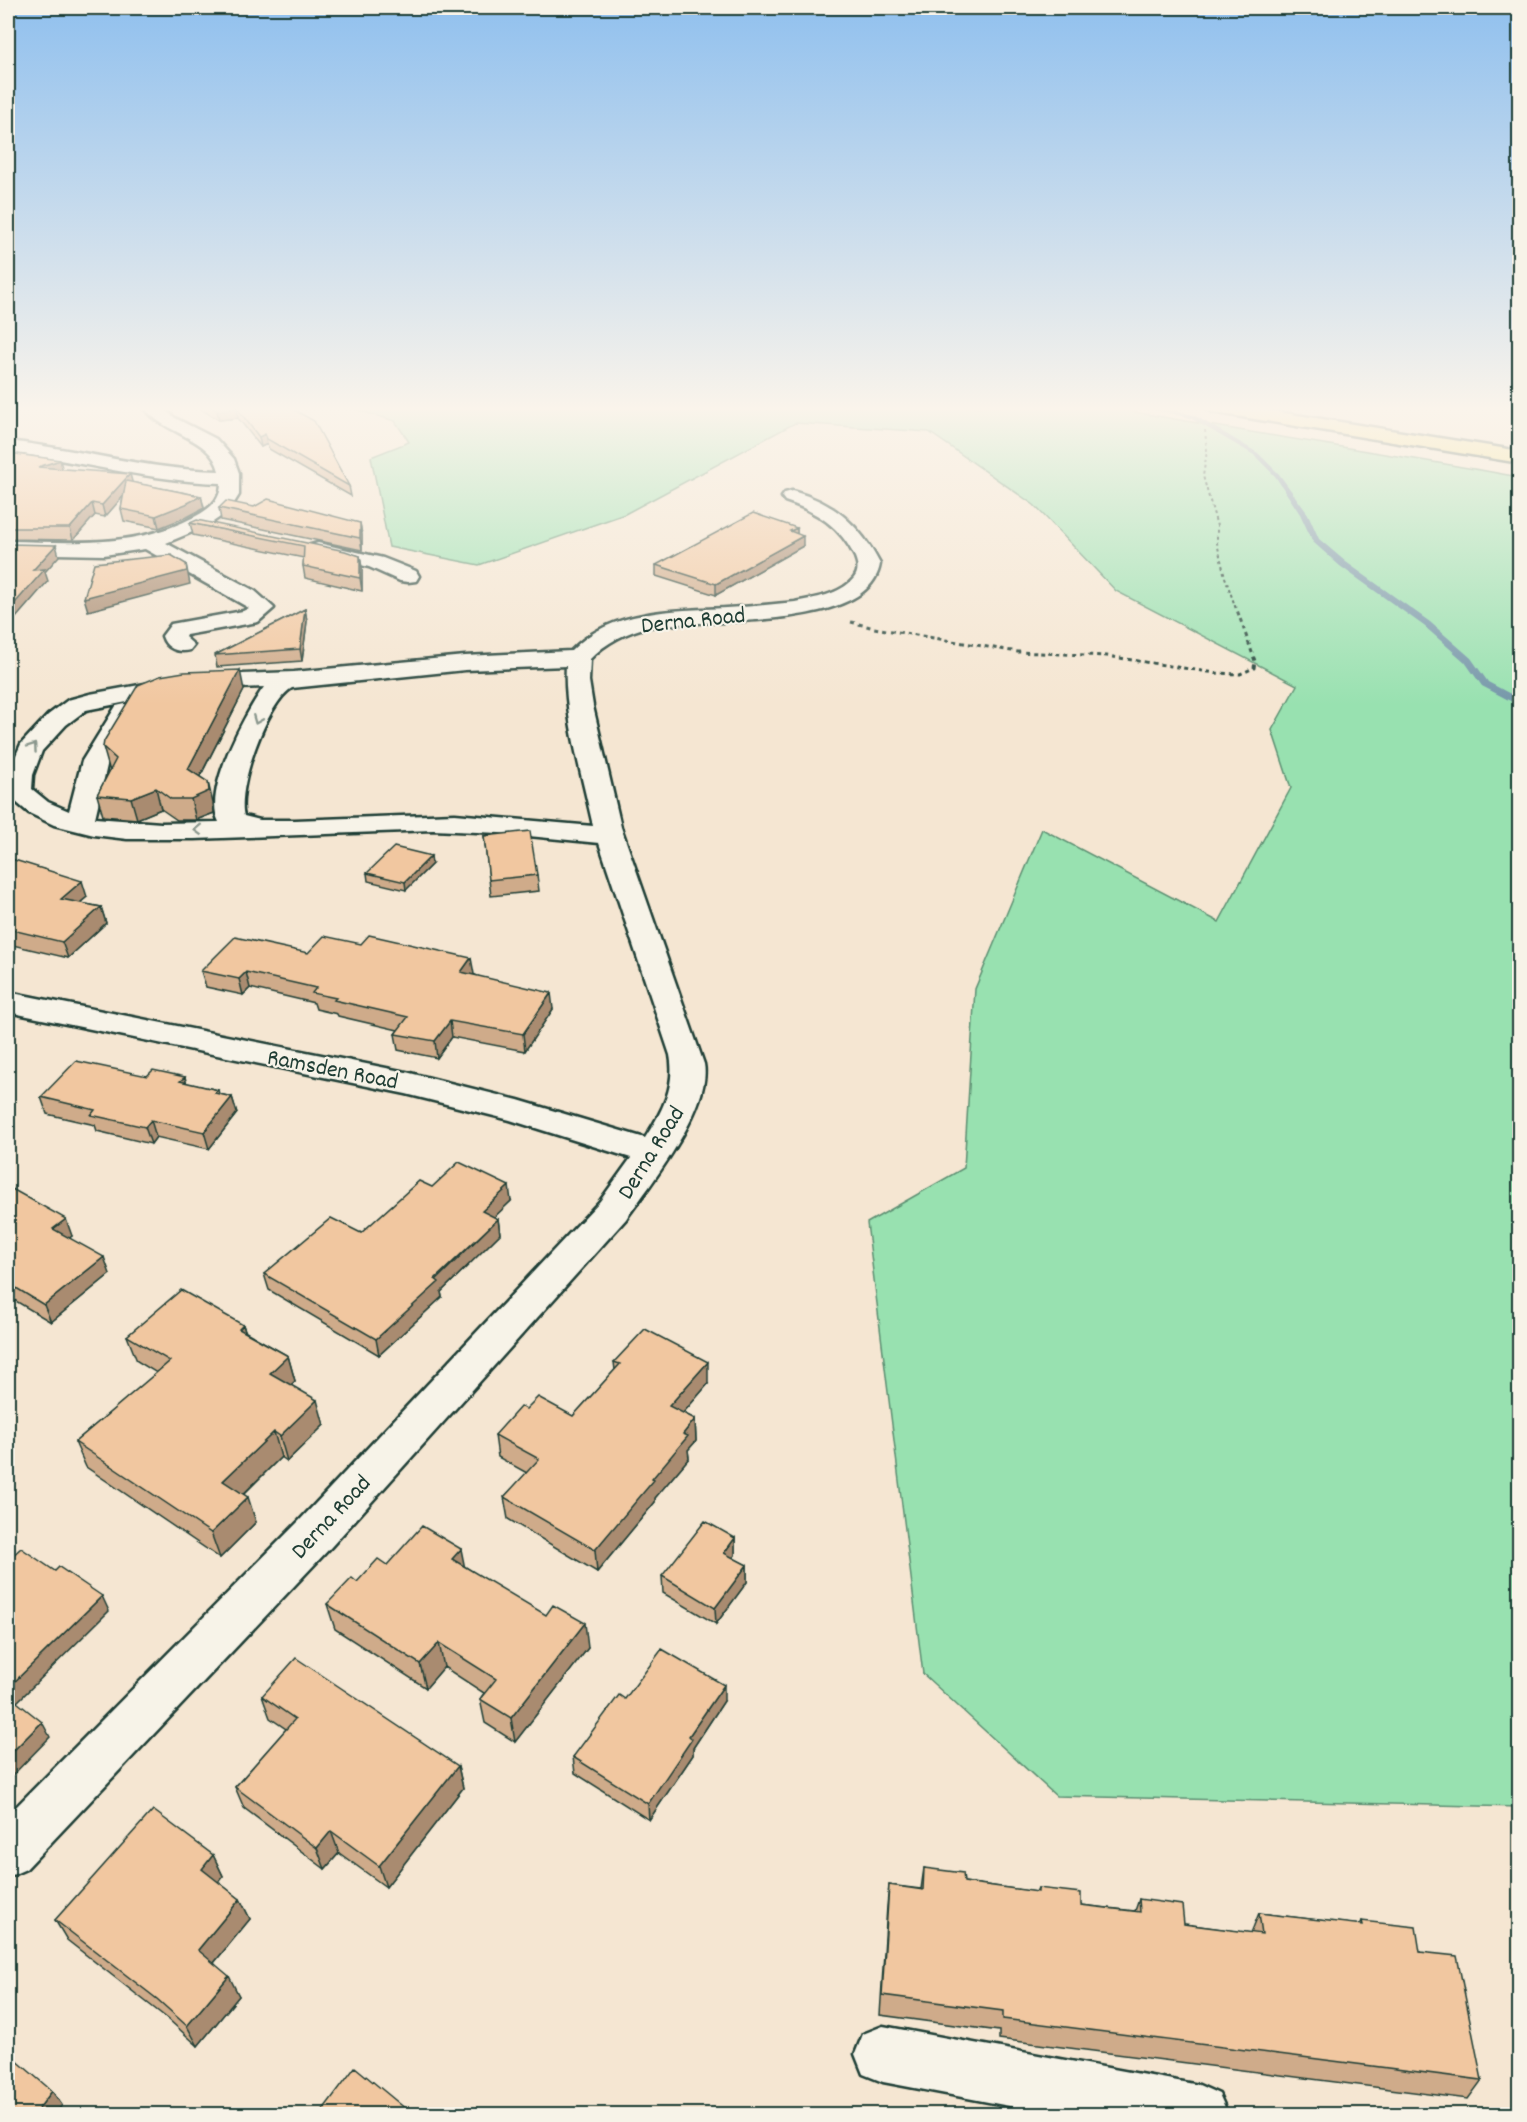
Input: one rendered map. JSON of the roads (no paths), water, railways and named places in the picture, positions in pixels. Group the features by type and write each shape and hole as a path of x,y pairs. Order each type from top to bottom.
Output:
{"street":[{"path":"8,547 101,548 148,542 196,523 223,506"},
{"name":"Derna Road","path":"8,1851 315,1534 613,1210 654,1153 684,1097 690,1074 686,1054 610,836 580,706 577,681 578,658 586,648 602,637 625,626 647,620 802,607 849,592 865,580 869,564 853,538 834,515 820,506"},
{"path":"196,523 229,530"},
{"path":"148,542 247,596 263,608 250,617 179,629 173,636 182,645"},
{"path":"295,544 367,560 408,576"},
{"path":"578,658 465,663 294,679 189,683 137,691 77,705 57,720 30,749 20,775 19,791 28,803 43,811 112,830 154,832 464,822 516,825 610,836"},
{"path":"257,828 240,825 231,819 228,807 231,784 264,705 281,683 294,679"},
{"path":"80,822 95,761 137,691"},
{"name":"Ramsden Road","path":"8,1002 406,1083 518,1111 654,1153"},
{"path":"883,2054 1199,2115"}],"waterway":[{"path":"1298,506 1316,540 1343,564 1427,624 1468,660 1485,684 1520,703"}]}
